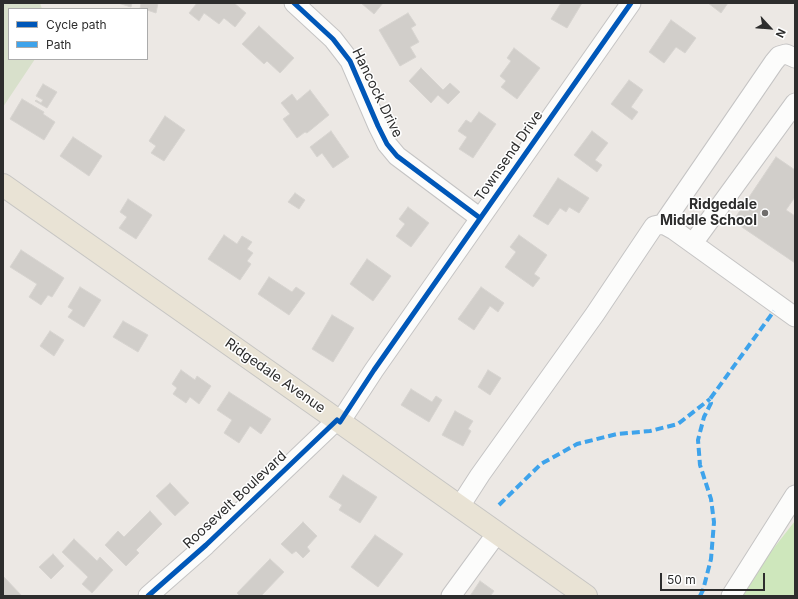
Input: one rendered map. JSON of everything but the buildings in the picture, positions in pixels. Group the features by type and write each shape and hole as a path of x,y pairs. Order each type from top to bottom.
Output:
{"main road":[{"name":"Ridgedale Avenue","path":"3,185 339,420 586,596"}],"street":[{"name":"Hancock Drive","path":"294,3 333,39 350,61 378,126 387,144 397,156 480,218"},
{"name":"Townsend Drive","path":"339,420 631,3"},
{"path":"663,224 774,62 779,56 786,54 795,58"},
{"path":"693,243 795,103"},
{"path":"460,506 480,475 594,314 654,226 663,224 674,230 795,317"},
{"name":"Roosevelt Boulevard","path":"148,596 206,545 339,420"},
{"path":"730,596 795,495"},
{"path":"451,596 497,533"}],"green space":[{"path":"3,3 40,3 42,8 8,8 8,60 34,60 3,107"},
{"path":"795,521 795,596 736,596"}],"marked path":[{"path":"700,596 711,559 714,522 711,499 700,465 698,440 704,417 711,403 710,399 774,311"},
{"path":"499,505 541,464 577,444 617,434 650,431 678,424 710,399"}],"cycle path":[{"path":"294,3 333,39 350,61 378,126 387,144 397,156 480,218"},
{"path":"340,422 374,370 631,3"},
{"path":"148,596 206,545 337,420"}],"place":[{"name":"Ridgedale Middle School","path":"765,213"}]}
